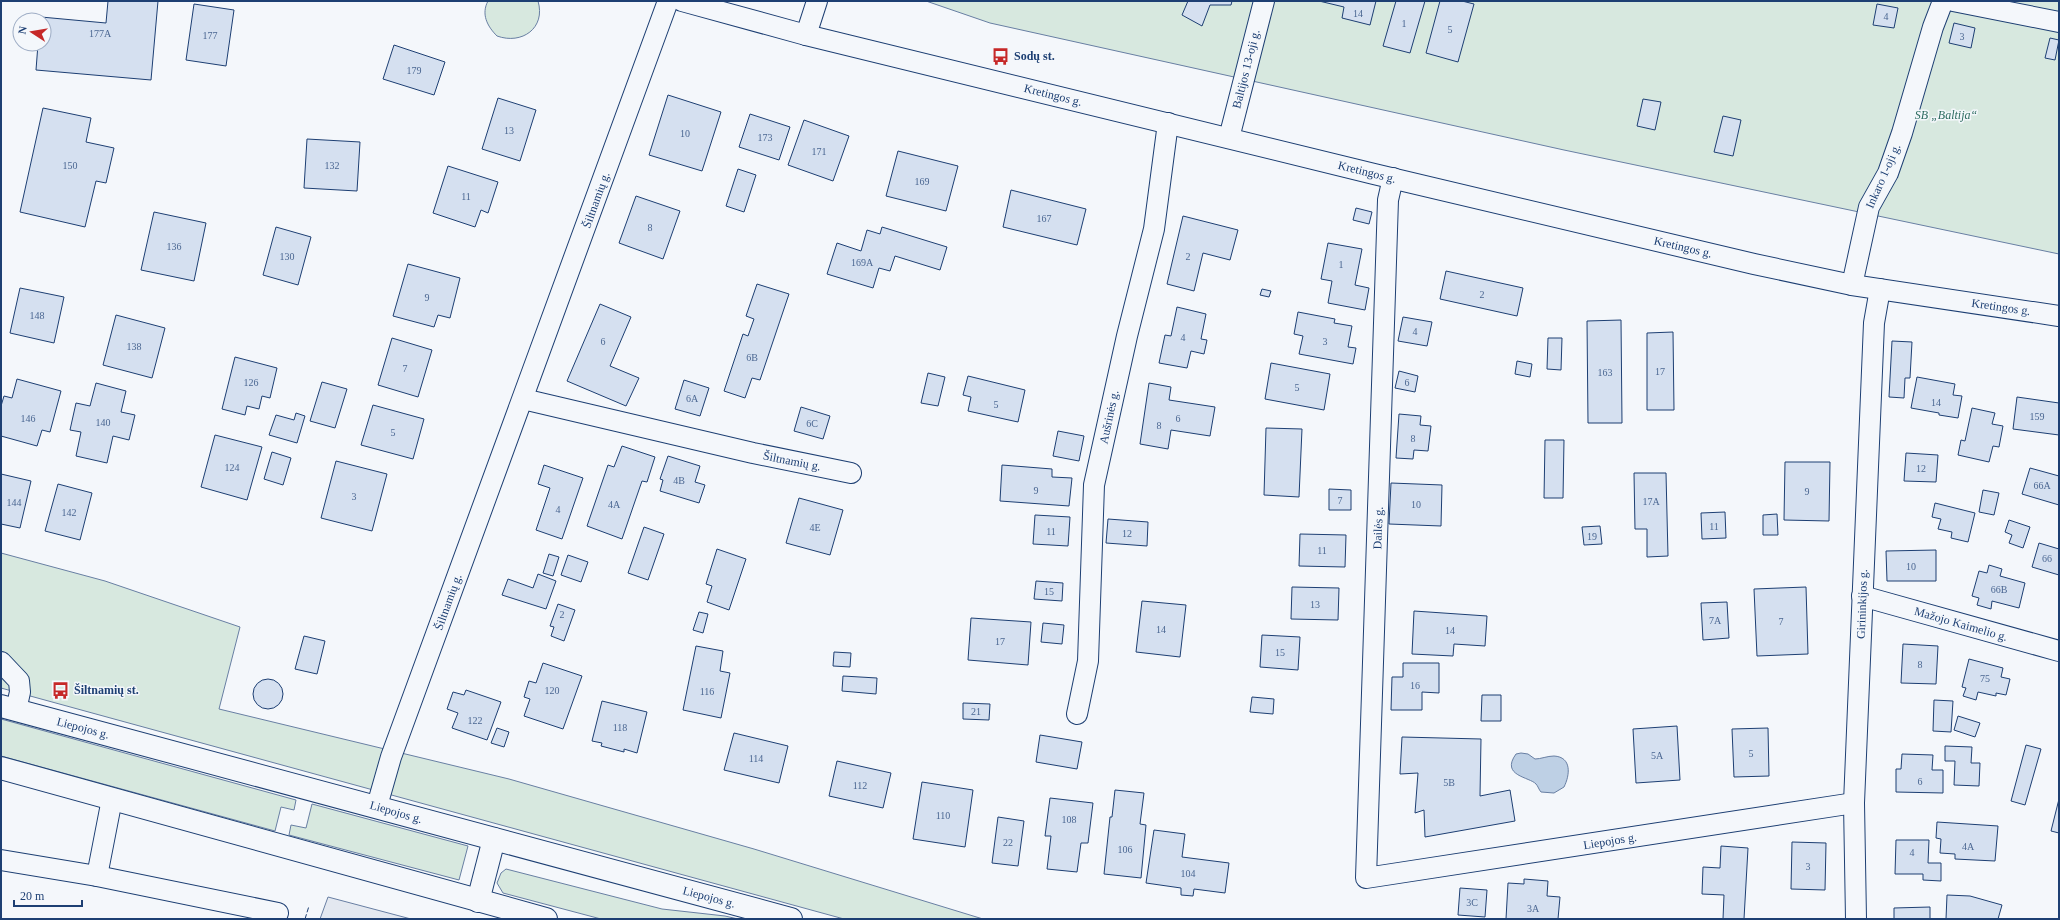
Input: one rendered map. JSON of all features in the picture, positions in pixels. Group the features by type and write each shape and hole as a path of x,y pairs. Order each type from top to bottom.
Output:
{"main road":[{"name":"Liepojos g.","path":"8,708 377,806 791,919"},
{"path":"1,768 546,919"},
{"path":"478,901 494,839"}],"street":[{"name":"Šiltnamių g.","path":"377,806 391,757 668,1"},
{"name":"Kretingos g.","path":"682,1 806,35 1754,264 1852,285 2059,316"},
{"path":"806,35 817,1"},
{"name":"Baltijos 13-oji g.","path":"1229,138 1264,1"},
{"name":"Inkaro 1-oji g.","path":"1852,285 1869,207 1888,172 1933,27 1943,1"},
{"path":"1953,1 2059,22"},
{"name":"Aušrinės g.","path":"1077,714 1088,661 1094,485 1127,336 1154,229 1168,123"},
{"name":"Dailės g.","path":"1366,878 1388,200 1393,178"},
{"name":"Girininkijos g.","path":"1856,919 1854,803 1874,323 1880,289"},
{"name":"Šiltnamių g.","path":"523,399 753,453 852,473"},
{"name":"Mažojo Kaimelio g.","path":"1862,596 2059,651"},
{"path":"1,662 19,681 20,692 8,708"},
{"path":"97,876 112,799"},
{"name":"Liepojos g.","path":"1366,878 1854,803"},
{"path":"1,860 97,876 278,913"}],"green space":[{"path":"488,1 538,1 540,11 535,26 530,32 523,36 506,38 497,36 490,28 486,20 485,11"},
{"name":"SB „Baltija“","path":"926,1 2059,1 2059,254 1564,150 990,23"},
{"path":"1,553 105,581 240,627 219,709 509,779 754,849 983,919 844,919 1,688"},
{"path":"1,719 296,800 294,810 281,807 275,831 1,756"},
{"path":"312,804 468,846 459,880 289,835 291,825 306,828"},
{"path":"506,869 662,909 725,916 738,919 601,919 503,893 497,883 501,873"}],"shaded area":[{"path":"328,897 411,919 320,919"}],"water":[{"path":"1516,754 1528,754 1535,759 1554,756 1560,757 1564,760 1568,767 1568,777 1564,787 1554,793 1541,792 1536,784 1518,775 1512,767 1512,761"}],"building":[{"path":"108,1 158,1 151,80 36,70 37,52 52,52 52,18 106,23"},
{"path":"1188,1 1232,1 1231,5 1210,5 1202,26 1182,15"},
{"path":"1319,1 1376,1 1370,25 1342,18 1344,7"},
{"path":"1396,1 1425,1 1410,53 1383,46"},
{"path":"1440,1 1462,1 1474,4 1458,62 1426,53"},
{"path":"194,4 234,10 226,66 186,60"},
{"path":"1877,4 1898,8 1894,28 1873,25"},
{"path":"1954,23 1975,28 1971,48 1949,43"},
{"path":"2050,38 2059,40 2055,60 2045,58"},
{"path":"394,45 445,62 434,95 383,79"},
{"path":"668,95 721,112 702,171 649,155"},
{"path":"498,98 536,110 520,161 482,149"},
{"path":"1643,99 1661,102 1655,130 1637,126"},
{"path":"43,108 91,118 86,142 114,148 106,183 96,181 85,227 20,212"},
{"path":"750,114 790,127 779,160 739,147"},
{"path":"1723,116 1741,120 1733,156 1714,152"},
{"path":"804,120 849,136 833,181 788,165"},
{"path":"307,139 360,142 357,191 304,188"},
{"path":"898,151 958,166 946,211 886,196"},
{"path":"448,166 498,182 488,213 481,210 475,227 433,213"},
{"path":"738,169 756,175 744,212 726,206"},
{"path":"1011,190 1086,209 1077,245 1003,227"},
{"path":"636,196 680,211 663,259 619,243"},
{"path":"1356,208 1372,212 1369,224 1353,220"},
{"path":"154,212 206,223 194,281 141,270"},
{"path":"1183,216 1238,230 1230,260 1203,253 1194,291 1167,284"},
{"path":"276,227 311,237 298,285 263,275"},
{"path":"882,227 947,247 940,270 895,256 890,271 879,268 873,288 827,274 837,243 861,251 867,230 880,234"},
{"path":"1328,243 1362,249 1355,285 1369,288 1365,310 1328,303 1332,281 1321,279"},
{"path":"408,264 460,278 450,318 438,315 434,327 393,316"},
{"path":"1446,271 1523,288 1517,316 1440,299"},
{"path":"757,284 789,294 760,380 752,378 745,398 724,391 743,334 748,336 754,319 746,316"},
{"path":"20,288 64,297 54,343 10,333"},
{"path":"1262,289 1271,291 1269,297 1260,295"},
{"path":"600,304 631,317 610,366 639,378 626,406 567,381"},
{"path":"1177,307 1206,314 1201,339 1207,340 1204,354 1191,351 1187,368 1159,363 1165,335 1171,336"},
{"path":"1298,312 1335,319 1334,323 1352,326 1348,347 1356,348 1353,364 1299,354 1303,336 1294,334"},
{"path":"116,315 165,328 152,378 103,365"},
{"path":"1403,317 1432,322 1427,346 1398,341"},
{"path":"1621,320 1622,423 1588,423 1587,321"},
{"path":"1673,332 1674,410 1647,410 1647,333"},
{"path":"392,338 432,350 418,397 378,385"},
{"path":"1548,338 1562,338 1561,370 1547,369"},
{"path":"1892,341 1912,342 1910,378 1905,378 1904,398 1889,397"},
{"path":"235,357 277,368 270,398 262,396 259,409 247,406 245,415 222,409"},
{"path":"1517,361 1532,364 1530,377 1515,374"},
{"path":"1271,363 1330,374 1324,410 1265,399"},
{"path":"1399,371 1418,376 1415,392 1395,388"},
{"path":"928,373 945,377 938,406 921,403"},
{"path":"968,376 1025,390 1018,422 968,411 971,397 963,395"},
{"path":"1917,377 1955,384 1953,395 1962,396 1958,418 1911,408"},
{"path":"17,379 61,391 50,432 42,430 37,446 1,436 1,406 4,396 12,398"},
{"path":"684,380 709,388 700,416 675,409"},
{"path":"322,382 347,389 335,428 310,421"},
{"path":"96,383 126,391 121,412 135,415 129,440 113,436 107,463 76,456 81,432 70,430 76,403 90,406"},
{"path":"1149,383 1171,387 1169,400 1215,407 1210,436 1171,430 1168,449 1140,444"},
{"path":"2017,397 2059,403 2059,435 2013,429"},
{"path":"373,405 424,419 413,459 361,445"},
{"path":"801,407 830,416 823,439 794,431"},
{"path":"1972,408 1995,413 1992,424 2003,426 1999,447 1993,446 1989,462 1958,455 1961,440 1965,441"},
{"path":"296,413 305,416 297,443 269,435 276,415 294,420"},
{"path":"1399,414 1421,416 1420,425 1431,426 1428,451 1414,450 1413,459 1396,458"},
{"path":"1266,428 1302,429 1299,497 1264,495"},
{"path":"1058,431 1084,436 1079,461 1053,456"},
{"path":"215,435 262,447 247,500 201,487"},
{"path":"1545,440 1564,440 1563,498 1544,498"},
{"path":"622,446 655,457 647,482 642,481 622,539 587,526 608,465 614,467"},
{"path":"272,452 291,458 283,485 264,479"},
{"path":"1906,453 1938,455 1936,482 1904,481"},
{"path":"668,456 700,466 695,482 705,485 699,503 660,491 663,480 660,479"},
{"path":"336,461 387,474 372,531 321,518"},
{"path":"1785,462 1830,462 1829,521 1784,520"},
{"path":"544,465 583,478 562,539 536,530 550,488 538,484"},
{"path":"1002,465 1052,469 1052,477 1072,478 1069,506 1000,501"},
{"path":"2030,468 2059,476 2059,505 2022,494"},
{"path":"1634,473 1666,473 1668,556 1647,557 1647,529 1635,529"},
{"path":"1,474 31,481 20,528 1,524"},
{"path":"1391,483 1442,485 1441,526 1389,524"},
{"path":"58,484 92,493 80,540 45,531"},
{"path":"1329,489 1351,490 1351,510 1329,510"},
{"path":"1983,490 1999,493 1994,515 1979,512"},
{"path":"799,498 843,510 830,555 786,543"},
{"path":"1935,503 1975,513 1968,542 1951,538 1952,532 1938,529 1941,519 1932,517"},
{"path":"1725,512 1726,538 1702,539 1701,513"},
{"path":"1777,514 1778,535 1763,535 1763,515"},
{"path":"1035,515 1070,517 1068,546 1033,544"},
{"path":"1108,519 1148,522 1147,546 1106,543"},
{"path":"2009,520 2030,527 2023,548 2009,543 2012,535 2005,532"},
{"path":"1600,526 1602,544 1584,545 1582,527"},
{"path":"644,527 664,534 648,580 628,573"},
{"path":"1300,534 1346,535 1345,567 1299,566"},
{"path":"2039,543 2059,549 2059,575 2032,567"},
{"path":"717,549 746,559 729,610 707,602 712,586 706,584"},
{"path":"1936,550 1936,581 1887,581 1886,551"},
{"path":"549,554 559,557 553,576 543,573"},
{"path":"568,555 588,562 581,582 561,575"},
{"path":"1989,565 2002,569 2000,576 2025,583 2019,608 1992,601 1991,609 1977,605 1979,598 1972,596 1979,571 1987,573"},
{"path":"538,574 556,581 546,609 502,595 508,579 533,588"},
{"path":"1036,581 1063,583 1062,601 1034,599"},
{"path":"1292,587 1339,588 1338,620 1291,619"},
{"path":"1806,587 1808,654 1757,656 1754,589"},
{"path":"1142,601 1186,605 1180,657 1136,652"},
{"path":"1727,602 1729,638 1703,640 1701,603"},
{"path":"558,604 575,610 564,641 551,636 554,627 550,626"},
{"path":"1414,611 1487,616 1485,646 1454,644 1453,656 1412,654"},
{"path":"699,612 708,614 703,633 693,630"},
{"path":"971,618 1031,622 1028,665 968,660"},
{"path":"1043,623 1064,625 1062,644 1041,642"},
{"path":"1262,635 1300,637 1298,670 1260,667"},
{"path":"304,636 325,641 317,674 295,669"},
{"path":"1903,644 1938,646 1936,684 1901,683"},
{"path":"696,646 723,651 720,671 730,673 721,718 683,710"},
{"path":"834,652 851,653 850,667 833,666"},
{"path":"1969,659 2003,668 2001,677 2010,679 2006,695 1996,693 1996,696 1978,692 1976,700 1963,696 1966,688 1962,687"},
{"path":"543,663 582,676 563,729 524,716 530,699 524,697 529,681 536,683"},
{"path":"1403,663 1439,663 1439,693 1422,692 1422,710 1391,710 1392,677 1403,677"},
{"path":"843,676 877,678 876,694 842,691"},
{"path":"268,679 278,684 283,694 278,704 268,709 258,704 253,694 258,684"},
{"path":"466,690 501,702 487,740 452,728 458,713 447,709 453,692 464,695"},
{"path":"1482,695 1501,695 1501,721 1481,721"},
{"path":"1252,697 1274,699 1273,714 1250,712"},
{"path":"1934,700 1953,701 1951,732 1933,731"},
{"path":"602,701 647,712 637,753 624,749 624,752 601,746 602,743 592,741"},
{"path":"963,703 990,704 989,720 963,719"},
{"path":"1958,716 1980,723 1975,737 1954,730"},
{"path":"1677,726 1680,780 1636,783 1633,729"},
{"path":"497,728 509,732 504,747 491,743"},
{"path":"1768,728 1769,776 1734,777 1732,729"},
{"path":"734,733 788,746 779,783 724,770"},
{"path":"1040,735 1082,742 1077,769 1036,762"},
{"path":"1402,737 1481,739 1480,796 1510,790 1515,821 1425,837 1424,810 1415,813 1418,773 1400,774"},
{"path":"2026,745 2041,749 2025,805 2011,801"},
{"path":"1945,746 1972,747 1971,763 1980,763 1979,786 1954,785 1955,761 1945,761"},
{"path":"1902,754 1933,755 1932,770 1943,770 1943,793 1896,792 1896,769 1901,769"},
{"path":"837,761 891,773 883,808 829,796"},
{"path":"922,782 973,790 965,847 913,839"},
{"path":"1115,790 1144,793 1140,824 1146,825 1141,878 1104,874 1110,817 1112,817"},
{"path":"1050,798 1093,803 1088,843 1081,843 1077,872 1047,869 1051,836 1045,836"},
{"path":"2059,799 2059,833 2051,831"},
{"path":"998,817 1024,821 1018,866 992,863"},
{"path":"1937,822 1998,826 1995,861 1955,859 1955,854 1940,853 1941,839 1936,838"},
{"path":"1154,830 1185,834 1182,857 1229,863 1225,893 1194,889 1193,896 1181,895 1181,888 1146,883"},
{"path":"1896,840 1929,840 1928,863 1941,863 1941,881 1923,880 1923,874 1895,874"},
{"path":"1792,842 1826,843 1825,890 1791,889"},
{"path":"1721,846 1748,848 1744,919 1723,919 1724,895 1702,894 1703,867 1720,868"},
{"path":"1524,879 1548,881 1547,896 1560,897 1558,919 1506,919 1508,883 1524,884"},
{"path":"1460,888 1487,890 1485,917 1458,915"},
{"path":"1947,895 1970,896 2002,905 1998,919 1946,919"},
{"path":"1930,907 1930,919 1894,919 1894,908"}],"fence":[{"path":"305,919 309,906"}],"place":[{"name":"Sodų st.","path":"1001,56"},
{"name":"Šiltnamių st.","path":"61,690"}]}
